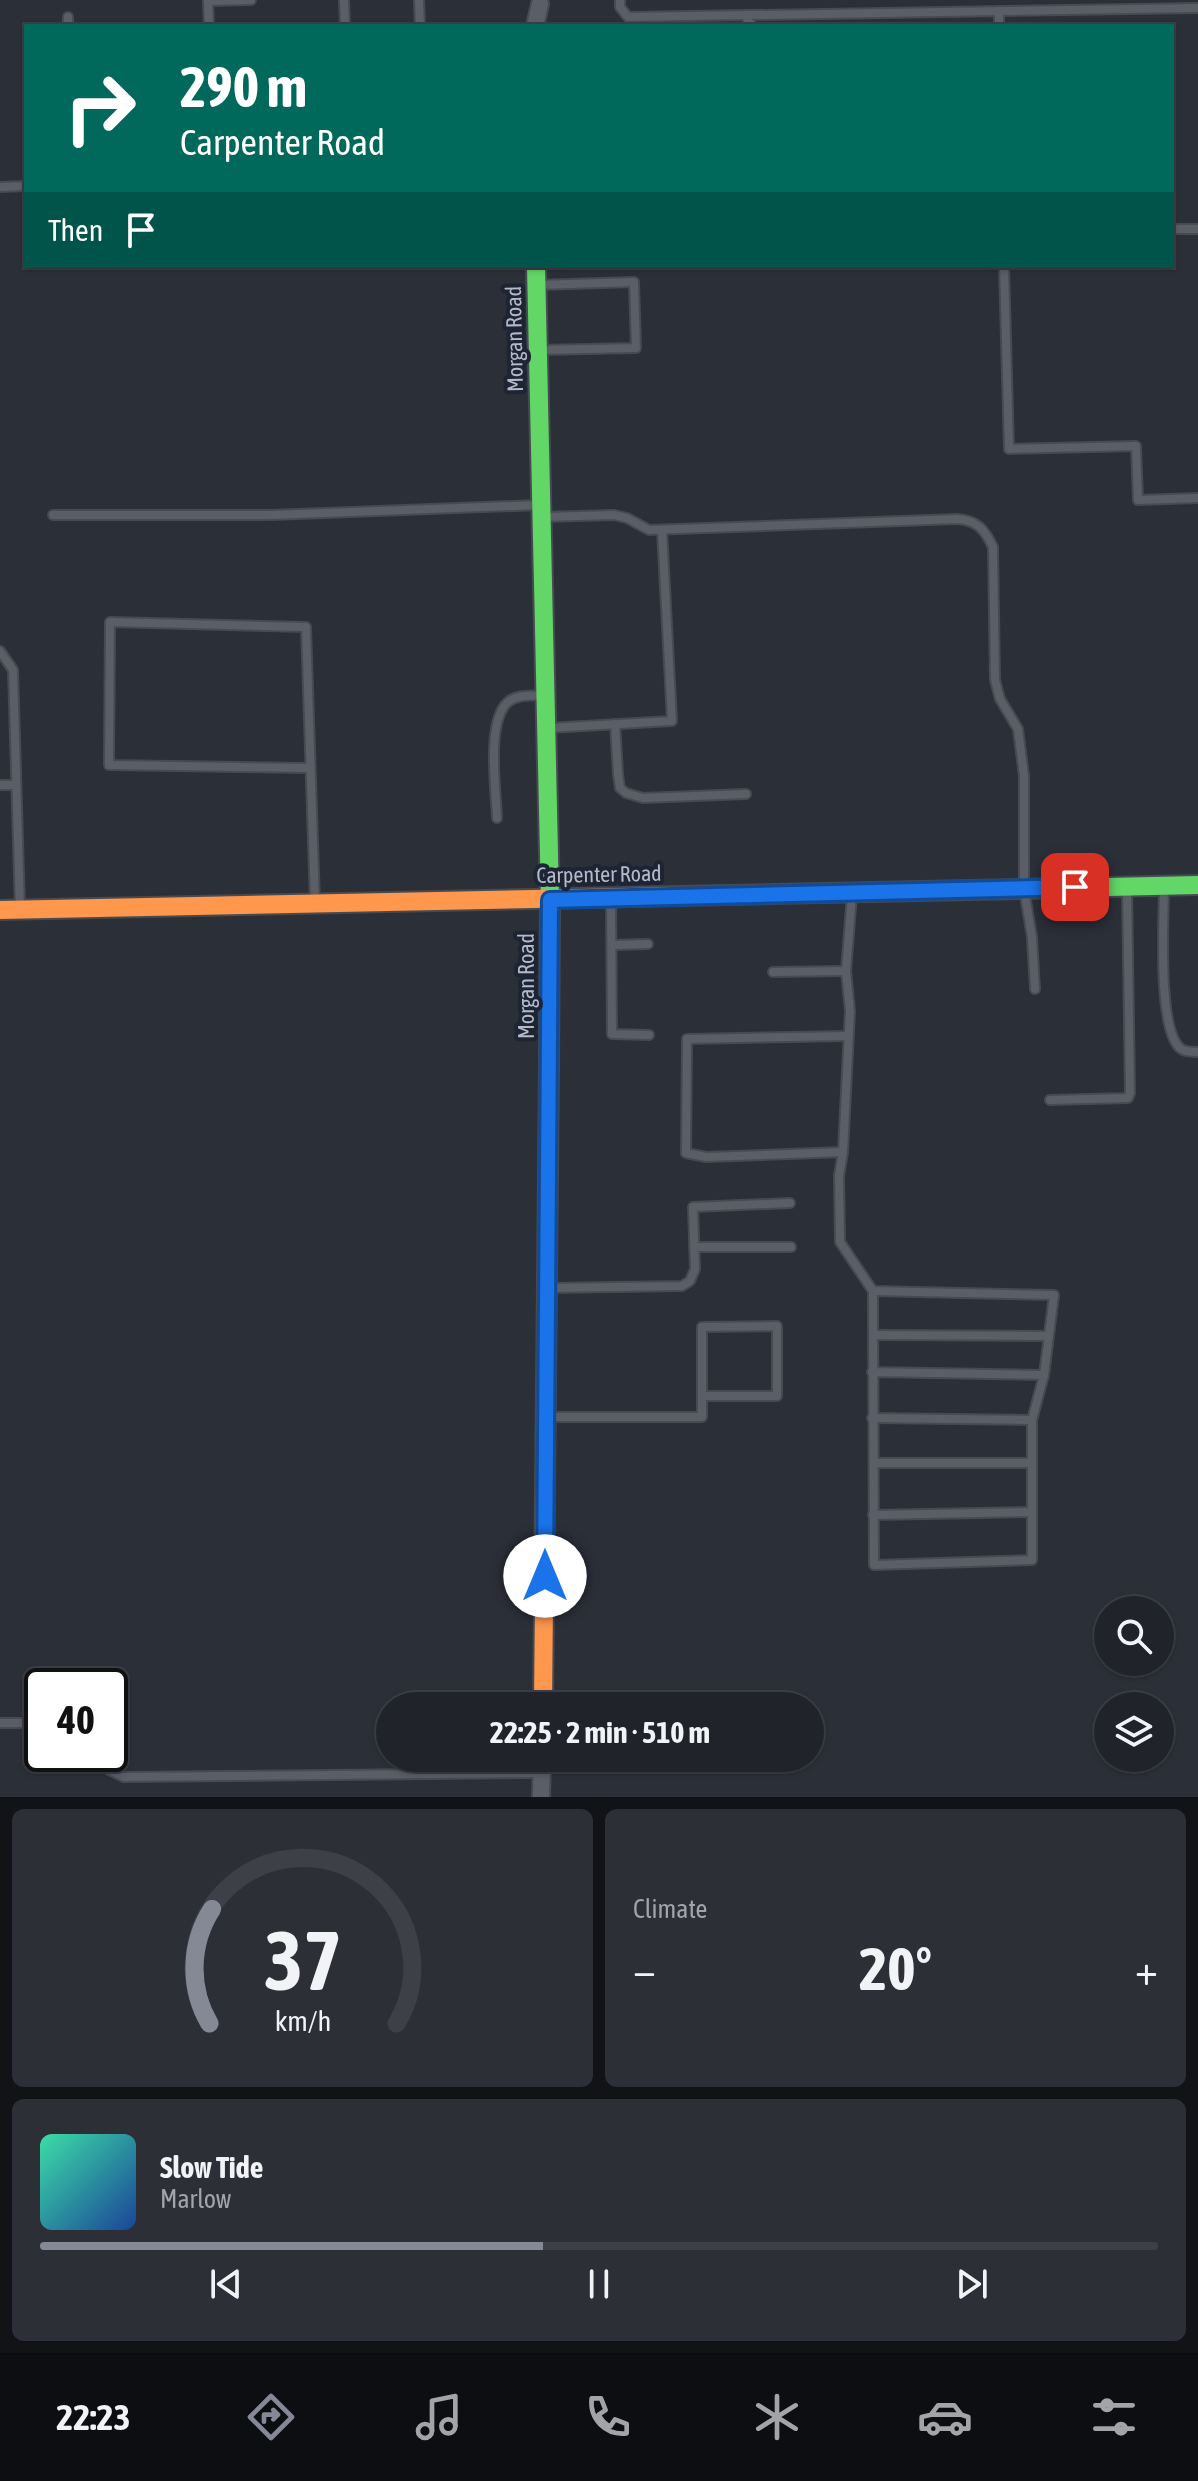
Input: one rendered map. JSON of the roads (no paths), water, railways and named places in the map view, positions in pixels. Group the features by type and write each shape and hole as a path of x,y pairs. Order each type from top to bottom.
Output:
{"street":[{"path":"536,24 542,2"},
{"name":"Morgan Road","path":"537,275 550,900 543,1692"},
{"name":"Carpenter Road","path":"0,910 1198,885"},
{"path":"541,1797 542,1772"}],"lane":[{"path":"209,24 208,1 251,0"},
{"path":"344,0 345,24"},
{"path":"419,0 420,24"},
{"path":"620,0 620,7 628,17 1198,8"},
{"path":"999,11 999,24"},
{"path":"745,15 751,24"},
{"path":"0,187 24,186"},
{"path":"1174,229 1198,229"},
{"path":"1004,268 1009,449 1136,446 1138,500 1198,498"},
{"path":"537,275 634,282 636,348 538,350"},
{"path":"53,515 541,511 614,515 649,530 966,520 984,530 993,547 995,680 1000,699 1018,729 1024,776 1024,889 1032,937 1035,989"},
{"path":"546,729 672,721 662,530"},
{"path":"310,768 109,765 110,622 306,627 315,904"},
{"path":"0,651 13,670 20,910"},
{"path":"497,818 495,726 509,700 545,695"},
{"path":"615,724 620,788 626,793 643,798 746,794"},
{"path":"0,785 14,785"},
{"path":"1164,885 1165,1001 1179,1047 1184,1051 1198,1052"},
{"path":"1050,1100 1128,1098 1130,1093 1127,886"},
{"path":"852,893 846,971 850,1011 839,1176 840,1242 873,1291 874,1565 1032,1560 1032,1420 1044,1375 1054,1295 873,1291"},
{"path":"611,898 612,1034 649,1035"},
{"path":"612,945 648,944"},
{"path":"773,972 846,971"},
{"path":"843,1152 706,1157 686,1153 687,1039 847,1036"},
{"path":"547,1288 682,1286 690,1281 695,1269 693,1207 790,1203"},
{"path":"694,1247 791,1247"},
{"path":"546,1417 702,1417 702,1396 702,1327 777,1326 777,1396 702,1396"},
{"path":"874,1335 1048,1336"},
{"path":"872,1372 1044,1375"},
{"path":"872,1418 1032,1420"},
{"path":"874,1463 1032,1463"},
{"path":"873,1515 1032,1512"},
{"path":"0,1723 24,1723"},
{"path":"113,1772 124,1777 376,1770"}]}
